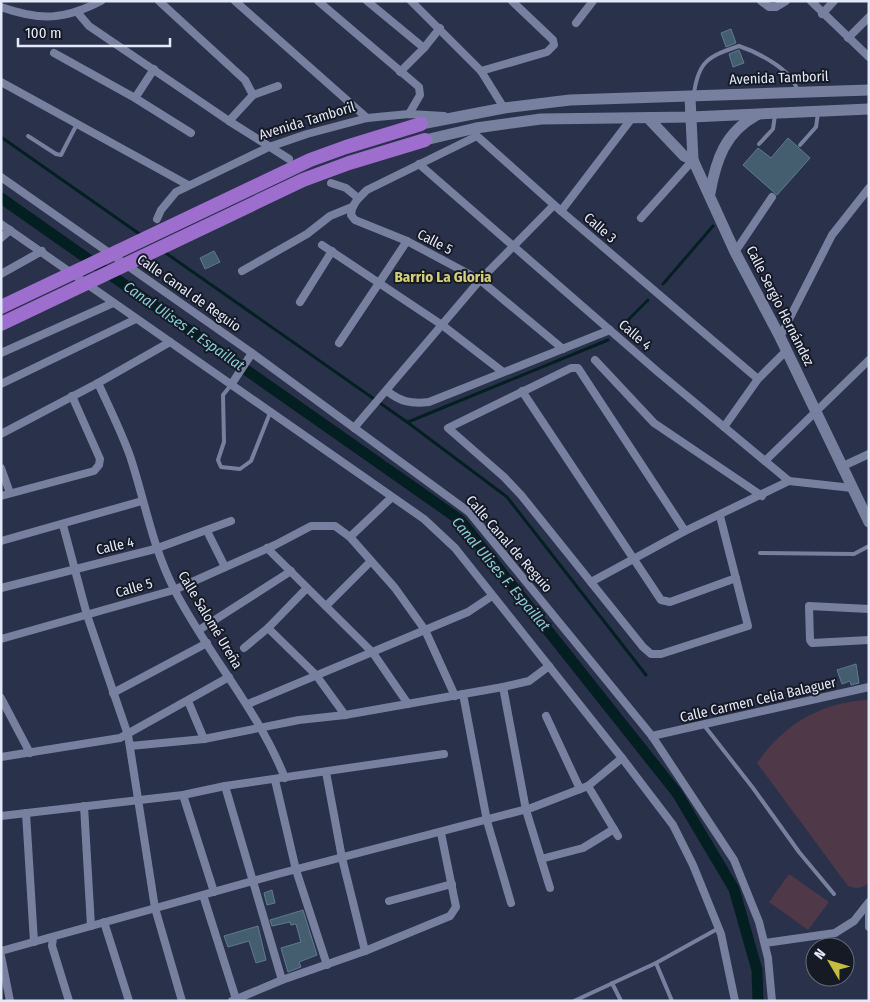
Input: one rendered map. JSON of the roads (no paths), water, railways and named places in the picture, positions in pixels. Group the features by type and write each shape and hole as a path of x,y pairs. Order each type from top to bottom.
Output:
{"highway":[{"path":"1,307 310,160 370,138 421,124"},
{"path":"1,324 303,180 349,162 425,140"}],"main road":[{"name":"Avenida Tamboril","path":"421,124 504,108 570,100 869,90"},
{"name":"Calle Sergio Hernández","path":"692,97 690,117 693,160 710,193 735,252 780,337 869,522"},
{"path":"425,140 477,132 541,118 690,117 869,109"},
{"path":"710,193 715,168 722,149 745,122 760,113"},
{"path":"648,118 684,156 693,160"}],"street":[{"path":"1,8 49,18 78,13 101,1"},
{"path":"159,1 245,80 253,95"},
{"path":"235,1 367,118"},
{"path":"318,1 419,87 420,91 409,114"},
{"path":"367,1 424,48"},
{"path":"411,1 481,70 504,108"},
{"path":"481,70 548,52 554,45 553,40 512,1"},
{"path":"519,8 526,1"},
{"path":"576,22 594,1"},
{"path":"761,1 769,7 776,7 786,1"},
{"path":"811,1 822,14 869,57"},
{"path":"822,14 834,1"},
{"path":"78,13 90,26 229,121 289,159"},
{"path":"848,38 869,17"},
{"path":"400,72 424,48 440,28"},
{"path":"54,53 191,132"},
{"path":"135,98 154,69"},
{"path":"1,82 188,185"},
{"path":"229,121 253,95 278,86"},
{"name":"Avenida Tamboril","path":"157,218 160,210 176,192 188,185 269,147 307,134 367,118 409,114 458,116"},
{"path":"561,211 632,118"},
{"path":"242,271 307,234 330,216 352,207 367,190 477,132"},
{"name":"Calle 3","path":"477,132 554,205 758,379"},
{"path":"641,218 693,160"},
{"name":"Calle 4","path":"419,164 789,482"},
{"name":"Calle Canal de Reguio","path":"1,177 252,353 469,512 652,736 734,860 757,916 765,944 772,1001"},
{"path":"331,183 346,188 358,198"},
{"path":"780,337 835,230 869,188"},
{"path":"735,252 772,197"},
{"path":"354,428 480,280 554,205"},
{"name":"Calle 5","path":"352,207 351,214 355,220 407,241 480,280 564,348"},
{"path":"1,224 42,251 136,319 233,382 270,412 424,520 455,548 622,758 672,826 693,865 719,928 735,1001"},
{"path":"1,238 10,230"},
{"path":"339,343 407,241"},
{"path":"322,244 442,325 503,372"},
{"path":"1,274 42,251"},
{"path":"300,302 332,251"},
{"path":"1,353 113,303"},
{"path":"1,384 136,319"},
{"path":"383,394 412,404 429,402 610,330"},
{"path":"1,434 98,383 170,342"},
{"path":"724,427 758,379 786,351"},
{"path":"233,382 252,353"},
{"path":"595,360 654,423 762,496"},
{"path":"765,461 867,365"},
{"path":"685,531 578,368 573,367 448,428 504,477 643,648 655,654 748,626 720,516"},
{"name":"Calle Salomé Ureña","path":"98,383 130,455 155,549 174,590 248,704 286,778"},
{"path":"522,391 660,599 665,602 736,578"},
{"path":"1,496 94,471 99,464 100,459 72,396"},
{"path":"841,467 867,457"},
{"path":"1,468 10,493"},
{"path":"591,582 685,531 789,482 852,488"},
{"path":"392,498 350,537 395,588 426,630 459,695 487,821 511,903"},
{"path":"1,541 63,525 142,501"},
{"name":"Calle 4","path":"1,588 155,549 232,521"},
{"path":"63,525 87,615 112,693 128,735 140,800 155,908 182,1001"},
{"name":"Calle 5","path":"1,639 174,590 268,548 311,526 335,526 350,537"},
{"path":"207,531 225,567"},
{"path":"268,548 373,653 408,704"},
{"path":"326,606 371,561"},
{"path":"199,630 291,571"},
{"path":"244,648 268,628 307,588"},
{"path":"248,704 468,612 492,596"},
{"path":"869,609 809,605 812,643 869,640"},
{"path":"268,628 316,675 345,715"},
{"path":"112,693 207,643"},
{"path":"130,746 204,739 299,720 345,715 503,687 529,681 549,666"},
{"path":"1,757 120,738 229,677"},
{"path":"503,687 526,810 550,888"},
{"name":"Calle Carmen Celia Balaguer","path":"652,736 869,688"},
{"path":"1,698 30,753"},
{"path":"188,701 204,739"},
{"path":"542,859 583,848 616,832 584,787 546,716"},
{"path":"1,816 183,795 225,786 444,754"},
{"path":"1,951 214,892 526,810 584,787 622,758"},
{"path":"326,772 342,858 365,951"},
{"path":"275,780 296,870 327,965"},
{"path":"225,786 255,881 282,980"},
{"path":"183,795 214,892"},
{"path":"84,806 91,926"},
{"path":"26,813 34,942"},
{"path":"203,895 234,1000 282,980 365,951 450,916 456,907 441,833"},
{"path":"389,901 452,884"},
{"path":"765,944 836,933 854,921 869,902"},
{"path":"869,907 869,927"},
{"path":"104,922 129,1001"},
{"path":"53,937 52,946 69,1001"},
{"path":"1,956 10,1001"}],"lane":[{"path":"692,97 699,71 707,59 740,46 756,52 776,64 796,83 797,92"},
{"path":"800,145 816,127 818,110"},
{"path":"760,144 773,128 775,112"},
{"path":"28,136 56,154 61,155 77,124"},
{"path":"233,382 223,395 222,405 225,432 218,460 221,467 240,469 251,460 270,412"},
{"path":"760,553 854,554 869,546"},
{"path":"703,724 753,788 799,852 834,894"},
{"path":"574,1001 656,962 719,928"},
{"path":"656,962 672,1001"},
{"path":"612,983 621,1001"}],"waterway":[{"path":"1,137 141,235"},
{"name":"Canal Ulises F. Espaillat","path":"1,198 460,520 677,793 734,889 757,970 758,1001"},
{"path":"663,284 713,226"},
{"path":"163,251 407,422 507,497 646,675"},
{"path":"626,322 648,300"},
{"path":"408,422 608,340"}],"district":[{"name":"Barrio La Gloria","path":"443,277"}]}
